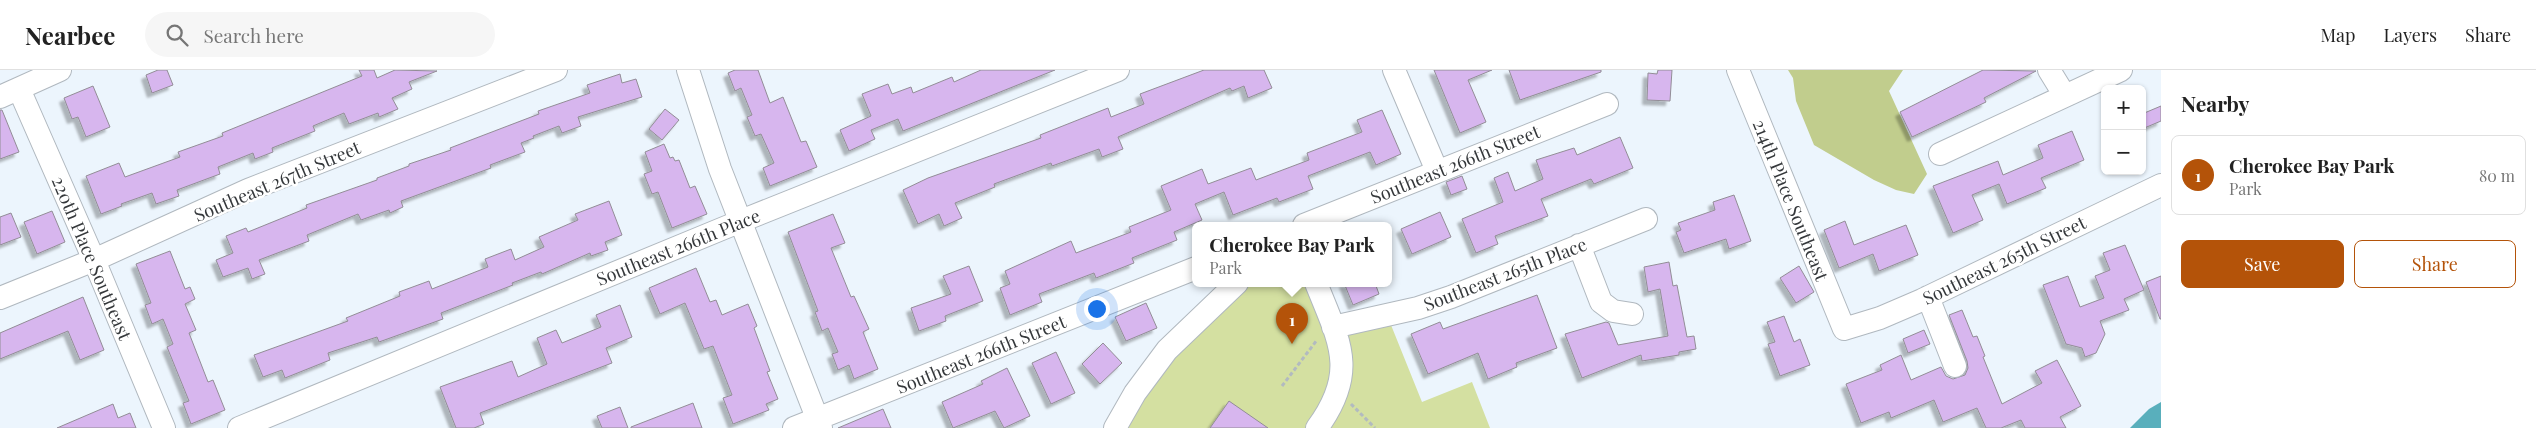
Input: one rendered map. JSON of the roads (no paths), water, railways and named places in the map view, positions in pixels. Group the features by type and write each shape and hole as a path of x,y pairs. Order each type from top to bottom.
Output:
{"street":[{"path":"10,93 60,70"},
{"name":"Southeast 267th Street","path":"0,298 94,260 248,190 556,70"},
{"path":"688,70 711,144 820,423"},
{"name":"Southeast 266th Place","path":"239,428 741,221 1118,70"},
{"path":"1394,70 1437,171"},
{"name":"214th Place Southeast","path":"1738,70 1844,329"},
{"path":"2049,70 2065,96"},
{"path":"1940,154 2121,70"},
{"name":"220th Place Southeast","path":"10,93 94,260 164,428"},
{"name":"Southeast 266th Street","path":"1311,222 1607,104"},
{"name":"Southeast 265th Street","path":"1844,329 1880,318 1928,297 2161,185"},
{"name":"Southeast 265th Place","path":"1334,327 1418,308 1451,297 1646,218"},
{"path":"1579,245 1600,302 1613,311 1632,314"},
{"name":"Southeast 266th Street","path":"794,428 820,423 1192,270"},
{"path":"1115,428 1140,386 1167,350 1233,287"},
{"path":"1317,428 1338,391 1343,365 1341,349 1334,327 1318,287"},
{"path":"1928,297 1955,366"}],"water":[{"path":"2161,402 2161,428 2130,428 2149,409"}],"place":[{"name":"Cherokee Bay Park","path":"1292,344"}]}
